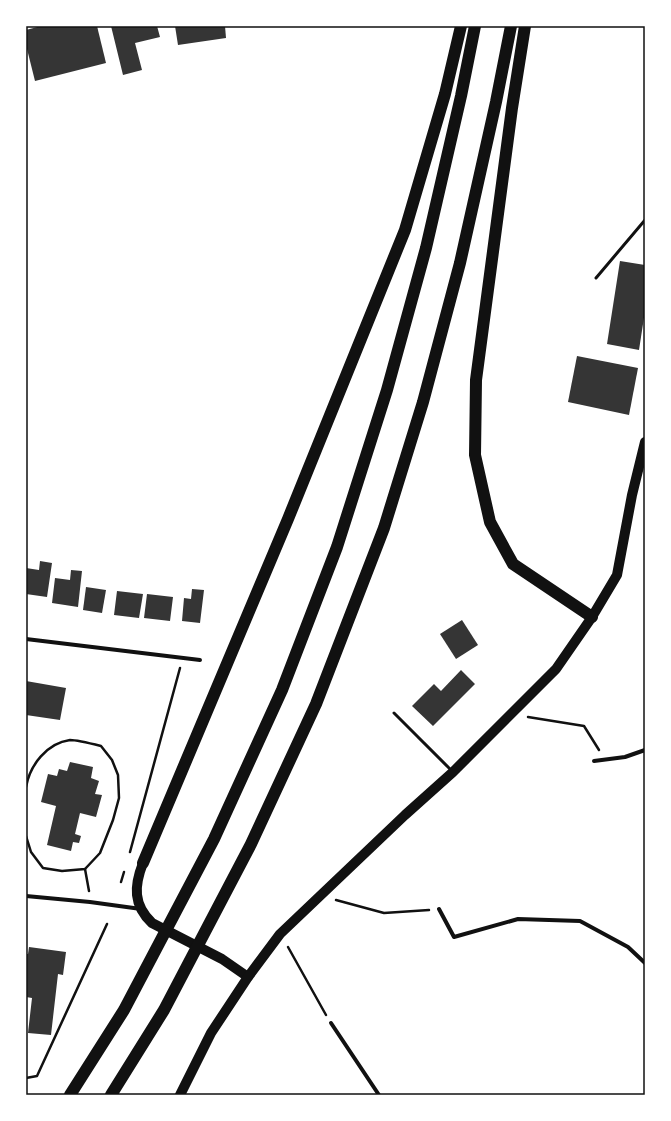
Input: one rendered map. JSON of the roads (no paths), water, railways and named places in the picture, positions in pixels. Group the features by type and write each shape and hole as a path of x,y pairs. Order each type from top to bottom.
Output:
{"highway":[{"path":"143,863 288,519 405,230 445,94 461,26"},
{"path":"70,1095 124,1010 207,853 282,690 337,547 387,390 426,248 461,96 475,26"},
{"path":"111,1095 164,1010 251,844 316,704 384,528 423,402 460,263 496,102 511,26"},
{"path":"525,26 512,108 476,380 475,455 490,522 513,564 592,617"}],"main road":[{"path":"180,1095 211,1033 248,977 280,934 453,772 556,669 592,617 617,575 632,495 645,442"},
{"path":"143,863 138,874 136,887 137,899 141,910 146,917 152,923 222,959 248,977"}],"street":[{"path":"26,639 200,660"},
{"path":"594,761 625,756 645,750"},
{"path":"26,896 90,902 141,910"},
{"path":"439,909 454,937 518,919 580,922 628,947 645,963"},
{"path":"331,1023 379,1095"}],"lane":[{"path":"596,278 645,220"},
{"path":"394,713 453,772"}]}
